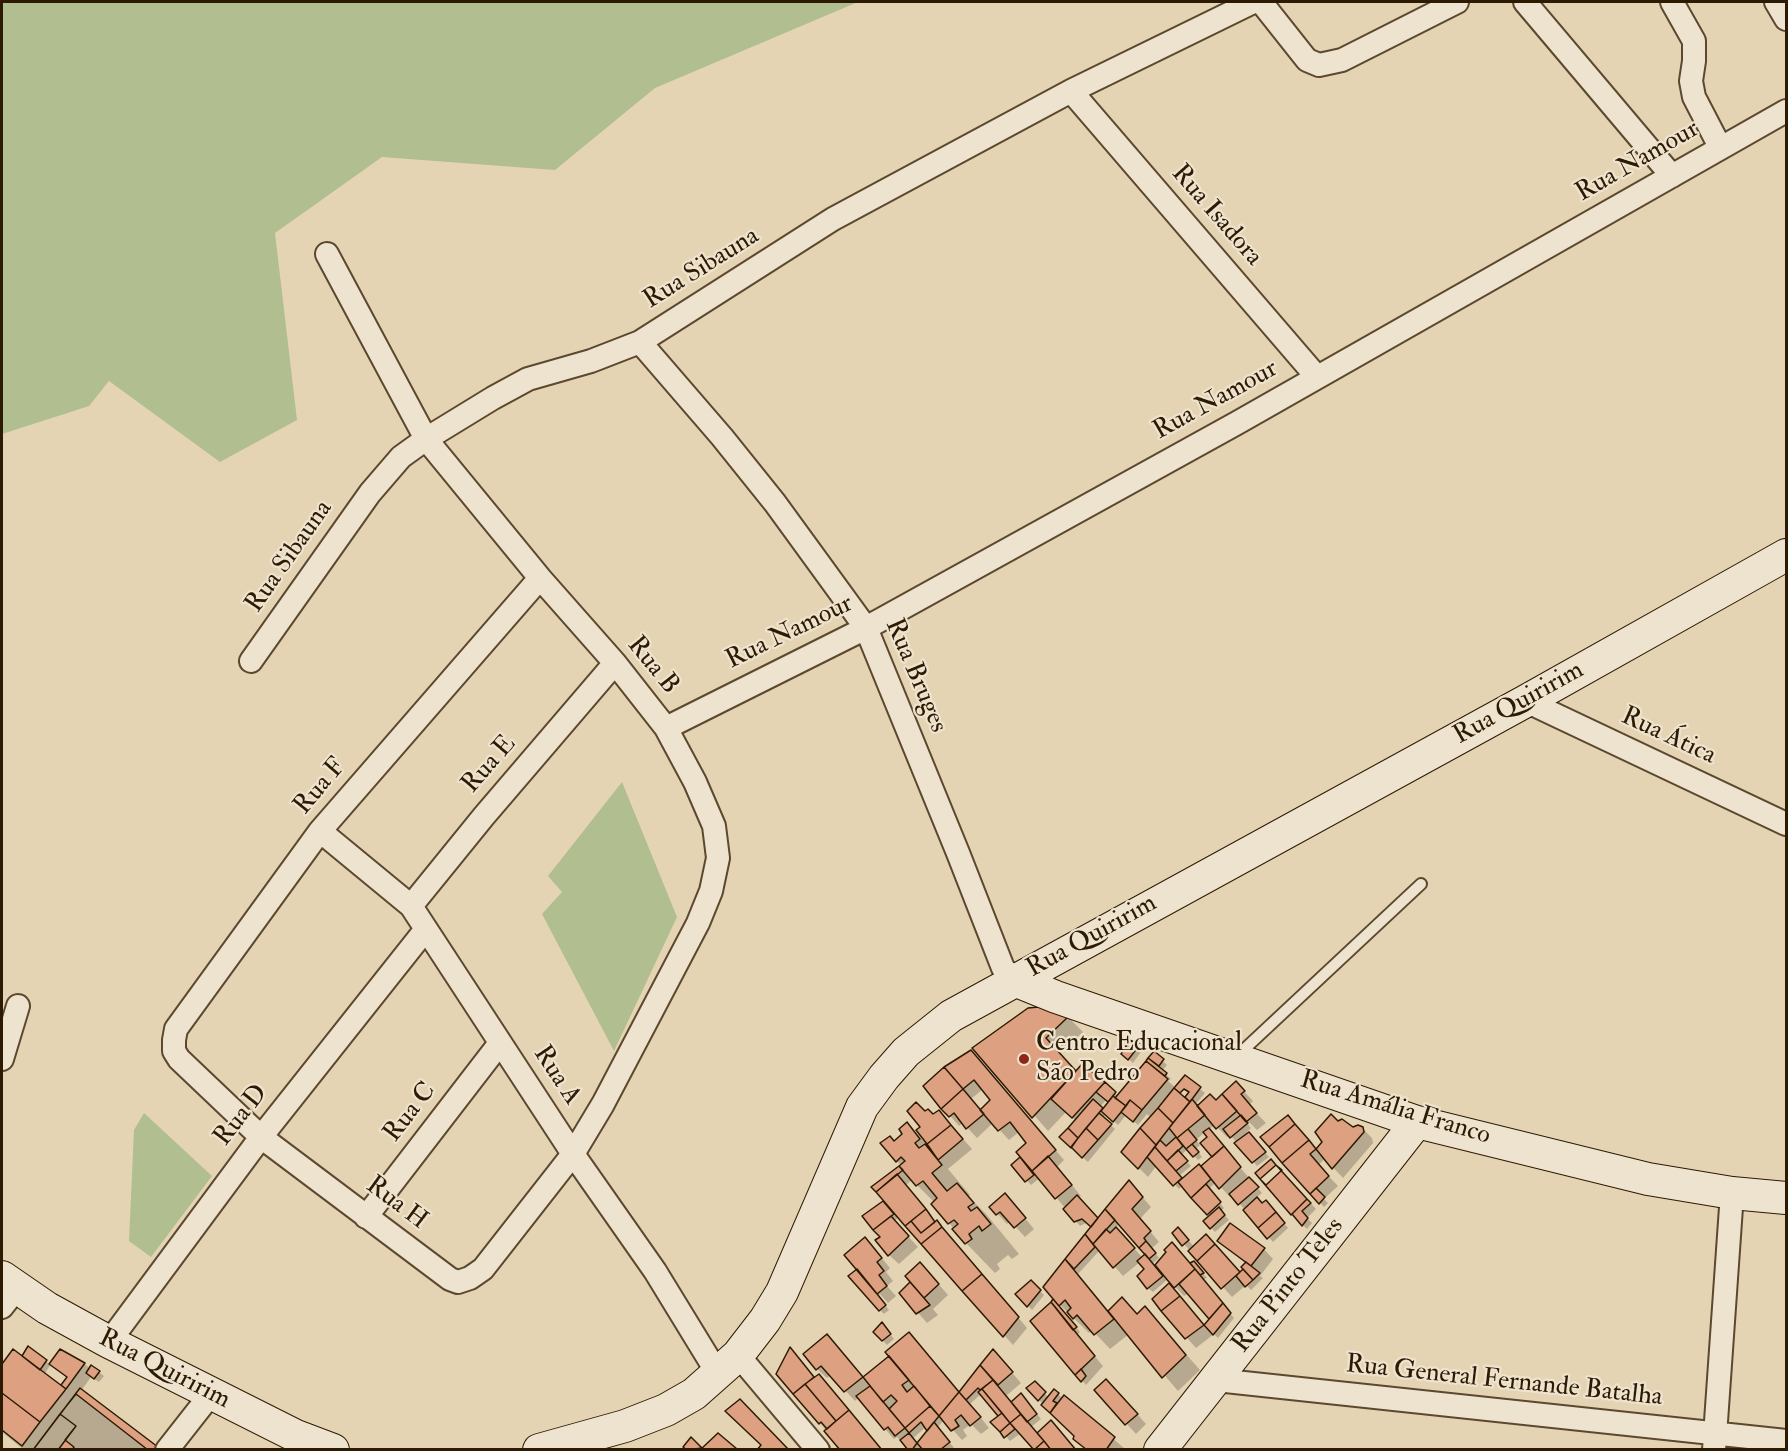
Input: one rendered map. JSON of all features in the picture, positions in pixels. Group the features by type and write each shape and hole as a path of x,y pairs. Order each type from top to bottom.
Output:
{"main road":[{"name":"Rua Quiririm","path":"539,1449 625,1426 666,1410 694,1394 728,1364 765,1320 782,1292 862,1107 906,1052 951,1016 1526,701 1786,555"},
{"name":"Rua Amália Franco","path":"1014,980 1056,997 1417,1122 1648,1179 1732,1193 1786,1198"},
{"name":"Rua Pinto Teles","path":"1160,1449 1417,1122"},
{"name":"Rua Quiririm","path":"7,1291 47,1308 300,1443 333,1449"}],"street":[{"name":"Rua Sibauna","path":"251,661 370,493 401,457 426,439 528,379 583,363 640,342 833,219 1071,91 1253,2"},
{"path":"1261,2 1307,60 1319,65 1342,60 1457,2"},
{"path":"1525,2 1672,176"},
{"path":"1672,2 1694,40 1691,81 1694,97 1720,147"},
{"path":"1776,2 1786,19"},
{"name":"Rua Isadora","path":"1071,91 1317,377"},
{"name":"Rua Namour","path":"666,728 866,628 1317,377 1786,111"},
{"name":"Rua B","path":"327,254 426,439 540,578 615,663 666,728 695,782 714,826 718,858 711,891 693,933 603,1104 573,1154"},
{"name":"Rua Bruges","path":"640,342 776,503 866,628 1003,968 1014,980"},
{"name":"Rua F","path":"174,1051 176,1029 320,831 540,578"},
{"name":"Rua E","path":"411,906 484,816 615,663"},
{"name":"Rua Ática","path":"1526,701 1786,824"},
{"name":"Rua A","path":"320,831 411,906 573,1154 655,1271 728,1364 819,1449"},
{"name":"Rua D","path":"109,1342 261,1137 426,930"},
{"path":"2,1059 18,1006"},
{"name":"Rua C","path":"366,1217 500,1043"},
{"name":"Rua H","path":"174,1051 178,1059 261,1137 450,1279 458,1282 471,1278 483,1269 573,1154"},
{"path":"1714,1441 1732,1193"},
{"name":"Rua General Fernande Batalha","path":"1216,1380 1714,1441 1786,1441"},
{"path":"168,1449 211,1394"}],"lane":[{"path":"1234,1058 1420,884"}],"green space":[{"path":"2,2 858,2 655,88 555,170 382,157 275,233 297,420 220,462 109,381 89,406 2,434"},
{"path":"622,782 677,917 614,1051 542,914 562,892 548,876"},
{"path":"144,1113 212,1176 151,1257 129,1241 134,1130"}],"building":[{"name":"Centro Educacional São Pedro","path":"1050,1006 1069,1016 1046,1038 1076,1071 1032,1118 972,1048 1028,1008"},
{"path":"1130,1040 1138,1047 1128,1060 1121,1054"},
{"path":"971,1050 1056,1150 1032,1171 1016,1152 1026,1143 1010,1122 998,1131 980,1110 990,1100 974,1080 963,1089 944,1067"},
{"path":"1154,1051 1164,1059 1159,1066 1148,1058"},
{"path":"1148,1058 1167,1073 1165,1076 1146,1061"},
{"path":"1146,1061 1168,1079 1142,1110 1130,1100 1126,1106 1115,1098"},
{"path":"1082,1064 1105,1082 1072,1118 1051,1099"},
{"path":"944,1067 963,1089 941,1109 923,1086"},
{"path":"1185,1075 1201,1087 1190,1102 1185,1097 1189,1092 1184,1089 1180,1093 1174,1088"},
{"path":"1236,1081 1245,1091 1241,1094 1257,1113 1246,1122 1222,1094"},
{"path":"1105,1082 1116,1092 1108,1102 1096,1092"},
{"path":"1174,1088 1190,1102 1173,1123 1158,1108"},
{"path":"963,1089 984,1114 966,1129 954,1113 949,1117 941,1109"},
{"path":"1210,1094 1216,1100 1222,1094 1237,1111 1216,1129 1197,1106"},
{"path":"1113,1096 1126,1106 1113,1122 1101,1111"},
{"path":"1093,1099 1103,1108 1078,1138 1068,1128"},
{"path":"1192,1099 1205,1115 1177,1138 1169,1128"},
{"path":"1130,1100 1142,1110 1133,1122 1121,1112"},
{"path":"916,1102 925,1111 928,1109 933,1114 939,1110 951,1125 927,1144 916,1130 920,1127 907,1111"},
{"path":"1158,1108 1173,1123 1156,1145 1140,1128"},
{"path":"1099,1113 1112,1124 1098,1140 1086,1128"},
{"path":"1331,1114 1338,1121 1342,1119 1353,1127 1358,1125 1363,1127 1364,1132 1332,1169 1316,1149 1322,1142 1315,1132"},
{"path":"1241,1115 1248,1123 1230,1138 1223,1129"},
{"path":"1288,1115 1295,1124 1269,1147 1260,1137"},
{"path":"907,1122 920,1139 915,1143 919,1148 925,1144 942,1165 932,1173 947,1191 957,1183 974,1203 968,1207 971,1211 977,1207 991,1224 982,1231 979,1226 969,1234 972,1239 965,1244 952,1229 958,1224 954,1220 948,1224 931,1204 937,1198 923,1181 916,1186 899,1166 905,1161 901,1157 896,1162 880,1143 890,1136 894,1141 902,1134 899,1129"},
{"path":"1295,1124 1309,1140 1282,1163 1269,1147"},
{"path":"951,1125 963,1139 938,1160 927,1144"},
{"path":"1068,1128 1078,1138 1071,1148 1059,1137"},
{"path":"1086,1128 1098,1140 1082,1158 1071,1147"},
{"path":"1140,1128 1156,1145 1138,1169 1121,1152"},
{"path":"1209,1128 1224,1146 1212,1157 1200,1143 1207,1137 1203,1132"},
{"path":"1188,1129 1197,1140 1186,1149 1177,1138"},
{"path":"1249,1132 1266,1152 1252,1163 1234,1143"},
{"path":"1176,1137 1183,1146 1167,1161 1155,1147 1160,1140 1166,1146"},
{"path":"1309,1140 1316,1149 1310,1154 1329,1176 1310,1194 1282,1163"},
{"path":"1192,1144 1199,1152 1193,1157 1186,1149"},
{"path":"1224,1146 1241,1167 1219,1189 1201,1166"},
{"path":"1155,1147 1182,1178 1173,1186 1147,1157"},
{"path":"1178,1150 1188,1161 1176,1171 1167,1161"},
{"path":"1048,1156 1072,1185 1055,1199 1032,1171"},
{"path":"1020,1157 1034,1175 1025,1182 1011,1165"},
{"path":"1271,1159 1276,1165 1260,1179 1255,1173"},
{"path":"1199,1164 1211,1179 1191,1198 1178,1182"},
{"path":"1276,1165 1282,1170 1266,1185 1260,1179"},
{"path":"1276,1165 1307,1199 1291,1215 1260,1179"},
{"path":"899,1166 903,1170 876,1192 871,1187"},
{"path":"897,1174 926,1209 905,1226 876,1192"},
{"path":"1249,1177 1259,1187 1238,1205 1229,1194"},
{"path":"1129,1180 1143,1197 1132,1209 1151,1231 1139,1248 1105,1209"},
{"path":"1206,1184 1221,1202 1207,1215 1191,1198"},
{"path":"1316,1188 1325,1197 1319,1204 1310,1194"},
{"path":"1005,1193 1026,1218 1014,1228 1000,1212 996,1215 989,1207"},
{"path":"1077,1195 1098,1218 1091,1227 1082,1219 1074,1222 1063,1209"},
{"path":"1257,1197 1262,1203 1266,1200 1276,1212 1258,1228 1243,1210"},
{"path":"1307,1199 1311,1203 1302,1211 1308,1218 1302,1226 1292,1214"},
{"path":"883,1201 894,1214 873,1230 862,1216"},
{"path":"1219,1207 1225,1215 1210,1229 1203,1221"},
{"path":"926,1209 935,1222 921,1233 911,1221"},
{"path":"1105,1209 1115,1220 1093,1244 1085,1234"},
{"path":"1276,1212 1285,1223 1267,1239 1258,1228"},
{"path":"891,1216 909,1236 888,1256 875,1240 880,1237 873,1230"},
{"path":"937,1220 942,1227 921,1244 905,1226 911,1221 921,1233"},
{"path":"1230,1223 1265,1248 1251,1266 1217,1241"},
{"path":"942,1227 982,1274 962,1291 921,1244"},
{"path":"1116,1227 1135,1248 1113,1268 1093,1244 1106,1229 1110,1233"},
{"path":"1178,1227 1189,1240 1182,1246 1172,1233"},
{"path":"1085,1234 1095,1247 1074,1269 1065,1259"},
{"path":"1206,1234 1215,1244 1197,1261 1188,1251"},
{"path":"865,1237 882,1258 877,1262 884,1271 879,1275 887,1286 877,1294 844,1255"},
{"path":"1146,1241 1156,1253 1149,1259 1139,1248"},
{"path":"1172,1242 1195,1269 1174,1288 1155,1265"},
{"path":"1215,1244 1240,1272 1221,1289 1197,1261"},
{"path":"1145,1254 1163,1276 1147,1289 1137,1276 1144,1269 1137,1261"},
{"path":"1065,1259 1114,1319 1094,1335 1077,1315 1073,1319 1067,1312 1071,1308 1065,1300 1059,1306 1043,1287"},
{"path":"1194,1261 1204,1273 1200,1275 1190,1263"},
{"path":"920,1262 939,1284 924,1298 905,1276"},
{"path":"1246,1262 1260,1273 1253,1280 1241,1267"},
{"path":"857,1269 886,1305 879,1311 848,1276"},
{"path":"1195,1269 1223,1303 1209,1319 1179,1284"},
{"path":"1243,1269 1253,1280 1245,1287 1236,1276"},
{"path":"982,1274 1019,1317 1003,1337 962,1291"},
{"path":"1031,1280 1041,1290 1027,1307 1015,1294"},
{"path":"910,1282 930,1305 916,1314 899,1293"},
{"path":"1169,1283 1180,1296 1161,1311 1152,1299"},
{"path":"1180,1296 1204,1325 1185,1339 1161,1311"},
{"path":"1122,1297 1137,1314 1145,1306 1186,1355 1162,1378 1108,1311"},
{"path":"1053,1299 1077,1327 1073,1330 1051,1302"},
{"path":"1051,1302 1095,1356 1075,1375 1030,1321"},
{"path":"1223,1303 1231,1313 1213,1335 1204,1325"},
{"path":"882,1322 891,1334 882,1341 873,1332"},
{"path":"909,1332 959,1392 939,1416 885,1352"},
{"path":"827,1334 863,1377 844,1392 821,1366 816,1370 803,1354"},
{"path":"28,1346 47,1360 40,1370 22,1356"},
{"path":"790,1347 814,1377 793,1394 776,1374"},
{"path":"13,1349 66,1389 40,1422 2,1393 2,1364"},
{"path":"60,1349 85,1363 66,1389 61,1385 67,1377 49,1364"},
{"path":"993,1349 1013,1372 998,1385 980,1365"},
{"path":"889,1356 909,1380 902,1385 907,1392 914,1386 930,1406 905,1428 889,1409 897,1401 891,1395 883,1402 863,1377"},
{"path":"91,1365 100,1371 94,1379 86,1373"},
{"path":"980,1365 993,1380 980,1390 978,1388 966,1400 959,1392"},
{"path":"1081,1369 1086,1376 1081,1382 1075,1375"},
{"path":"819,1374 849,1410 836,1421 805,1384"},
{"path":"1106,1379 1138,1414 1125,1425 1094,1390"},
{"path":"993,1380 1021,1414 1010,1423 982,1389"},
{"path":"1035,1381 1046,1392 1038,1401 1026,1388"},
{"path":"805,1384 836,1421 827,1429 821,1422 819,1424 793,1394"},
{"path":"870,1386 905,1428 895,1436 888,1427 884,1430 856,1396"},
{"path":"80,1388 158,1447 156,1450 33,1450"},
{"path":"982,1389 1002,1413 998,1416 978,1392"},
{"path":"1054,1389 1059,1393 1053,1401 1057,1403 1050,1413 1041,1405"},
{"path":"959,1392 981,1417 970,1426 961,1415 955,1420 959,1426 951,1431 939,1416"},
{"path":"2,1393 40,1422 22,1446 2,1430"},
{"path":"1021,1393 1037,1414 1027,1422 1011,1402"},
{"path":"76,1394 148,1450 72,1450 74,1447 65,1440 76,1426 60,1414"},
{"path":"1064,1395 1115,1437 1106,1450 1087,1450 1073,1439 1074,1436 1050,1413"},
{"path":"740,1399 789,1450 757,1450 761,1445 725,1411"},
{"path":"930,1406 939,1416 927,1431 921,1422 909,1433 905,1428"},
{"path":"849,1410 882,1450 840,1450 824,1431"},
{"path":"1002,1413 1010,1423 1000,1432 990,1422"},
{"path":"60,1414 76,1426 58,1450 33,1450"},
{"path":"1021,1414 1044,1441 1034,1450 1010,1423"},
{"path":"1051,1420 1076,1450 1051,1450 1037,1433"},
{"path":"934,1422 950,1442 940,1450 923,1450 917,1443"},
{"path":"1010,1423 1015,1429 1004,1438 1000,1432"},
{"path":"718,1433 737,1449 700,1450"},
{"path":"909,1433 917,1443 912,1450 908,1450 900,1440"},
{"path":"691,1437 702,1448 687,1450 683,1447"},
{"path":"1044,1441 1051,1450 1034,1450"}],"place":[{"name":"Centro Educacional São Pedro","path":"1024,1059"}]}
